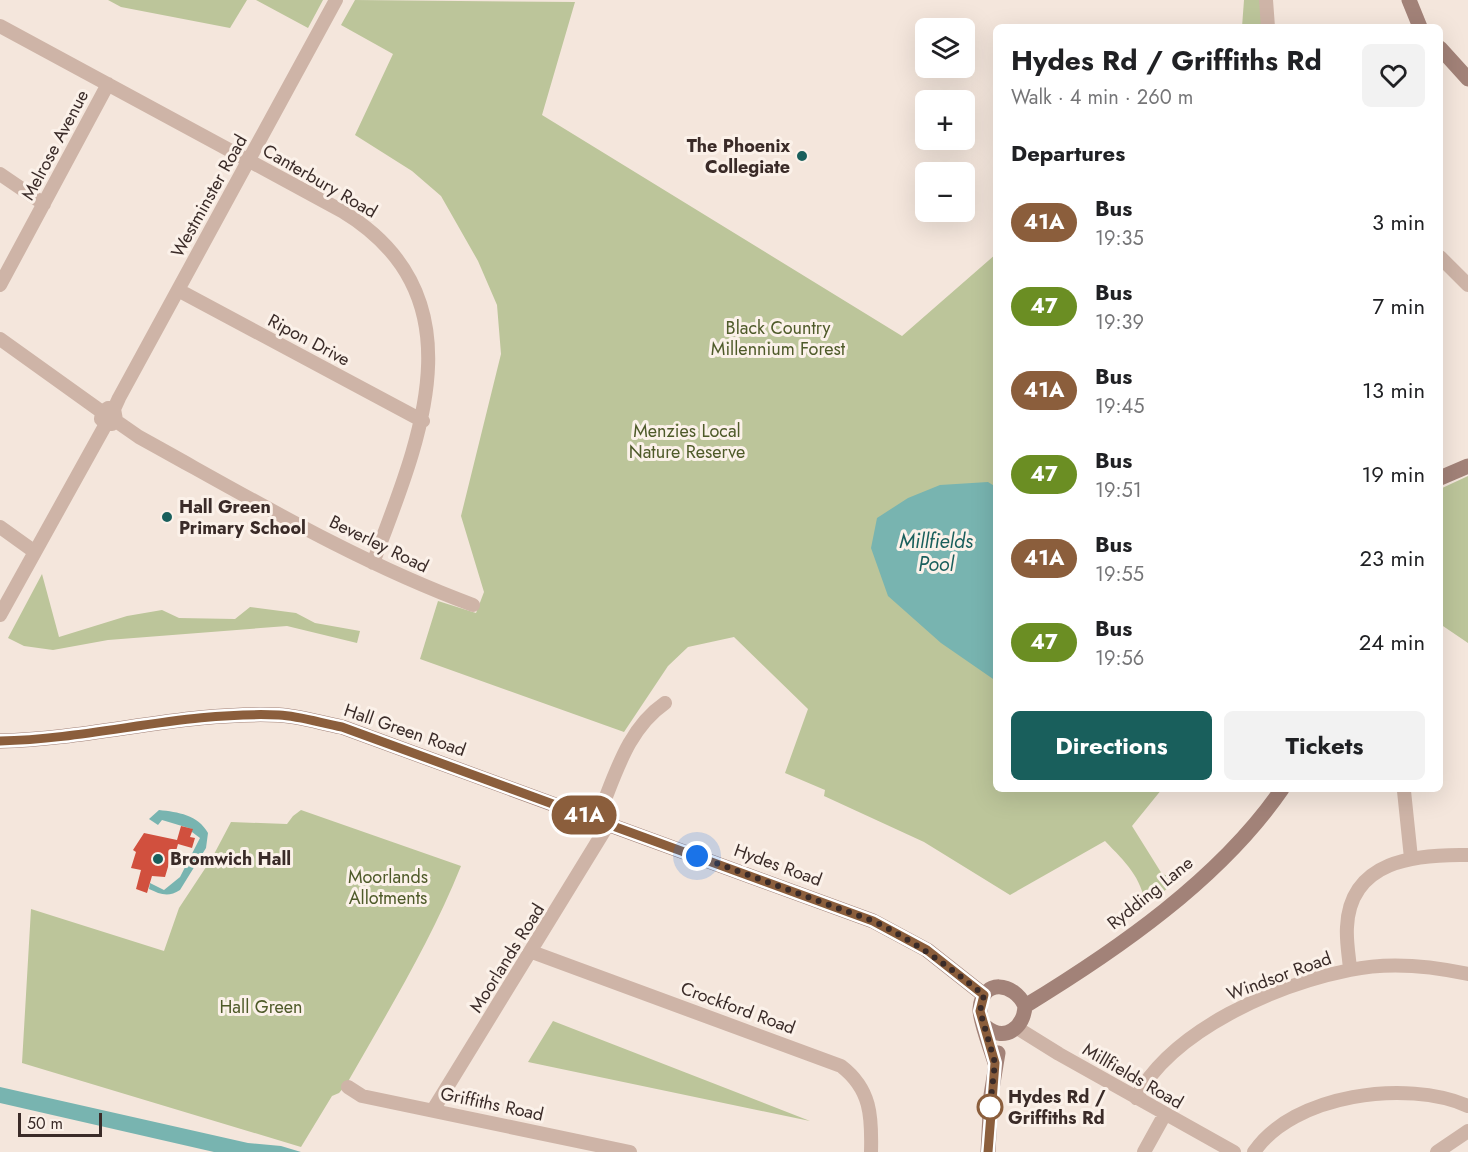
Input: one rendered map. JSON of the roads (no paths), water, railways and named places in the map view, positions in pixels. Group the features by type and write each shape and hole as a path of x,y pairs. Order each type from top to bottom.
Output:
{"street":[{"name":"Westminster Road","path":"0,615 336,0"},
{"path":"1266,0 1268,24"},
{"path":"1409,0 1415,24"},
{"name":"Canterbury Road","path":"0,26 360,222 398,260 420,305 425,324 428,387 423,422 373,563"},
{"path":"1443,51 1468,78"},
{"name":"Melrose Avenue","path":"0,285 108,84"},
{"path":"0,174 44,204"},
{"path":"1443,260 1468,285"},
{"name":"Ripon Drive","path":"178,290 423,422"},
{"name":"Beverley Road","path":"0,339 138,437 373,563 424,587 473,605"},
{"path":"1443,477 1468,466"},
{"path":"0,527 35,552"},
{"name":"Moorlands Road","path":"434,1110 532,952 603,821 634,733 652,713 665,703"},
{"name":"Hall Green Road","path":"0,741 70,736 146,723 236,715 282,715 342,727 542,800"},
{"name":"Rydding Lane","path":"1025,1006 1088,967 1174,900 1233,849 1280,792"},
{"path":"1404,792 1412,858"},
{"name":"Hydes Road","path":"542,800 873,921 927,950 984,995"},
{"path":"1350,969 1347,928 1356,896 1375,873 1392,863 1412,858 1468,855"},
{"name":"Crockford Road","path":"532,952 841,1066 859,1082 866,1095 872,1119 871,1152"},
{"name":"Windsor Road","path":"1136,1098 1145,1080 1172,1053 1226,1015 1291,987 1350,969 1418,967 1468,974"},
{"path":"988,1152 995,1063 980,1011 984,995 995,988 1005,986 1017,993 1025,1006 1023,1020 1011,1031 995,1063"},
{"path":"986,1027 993,1032 1011,1031"},
{"name":"Millfields Road","path":"1011,1031 1234,1152"},
{"name":"Griffiths Road","path":"348,1087 362,1096 630,1152"},
{"path":"1254,1152 1265,1139 1295,1119 1326,1104 1359,1095 1412,1093 1468,1106"},
{"path":"1144,1152 1165,1114"},
{"path":"1437,1152 1468,1131"}],"water":[{"name":"Millfields Pool","path":"988,482 993,485 993,679 941,643 888,596 871,548 877,518 908,498 940,485"},
{"path":"159,810 180,813 193,818 208,833 206,848 180,890 168,895 149,889 150,883 164,890 180,877 200,838 192,832 192,829 162,820 158,825 149,819"},
{"path":"0,1087 248,1143 281,1146 301,1152 214,1152 0,1103"}],"place":[{"name":"The Phoenix Collegiate","path":"802,156"},
{"name":"Hall Green Primary School","path":"167,517"},
{"name":"Bromwich Hall","path":"158,859"},
{"name":"Hydes Rd / Griffiths Rd","path":"990,1107"}],"park label":[{"name":"Black Country Millennium Forest","path":"778,338"},
{"name":"Menzies Local Nature Reserve","path":"687,441"},
{"name":"Moorlands Allotments","path":"388,887"},
{"name":"Hall Green","path":"261,1007"}]}
